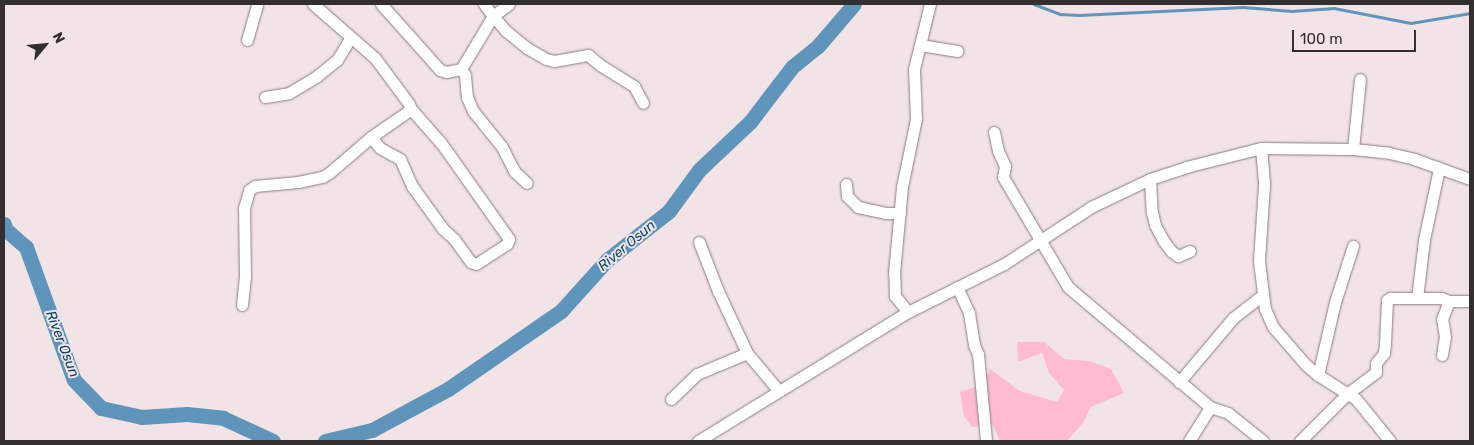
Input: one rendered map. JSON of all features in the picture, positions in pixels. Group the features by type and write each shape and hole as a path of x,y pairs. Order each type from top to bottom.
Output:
{"street":[{"path":"247,40 257,4"},
{"path":"314,4 350,38 375,58 400,90 411,108 431,129 506,233 509,239 507,244 476,264 471,262 454,239 443,230 412,186 400,159 380,148 371,138"},
{"path":"381,4 440,70 446,72 461,69 493,16 509,4"},
{"path":"484,4 506,31 527,48 554,62 588,55 600,65 634,86 643,102"},
{"path":"908,312 895,296 893,289 902,187 916,119 914,69 930,4"},
{"path":"265,97 289,93 317,76 337,60 350,38"},
{"path":"920,45 958,52"},
{"path":"461,69 465,75 467,97 473,111 502,147 515,172 527,183"},
{"path":"1353,149 1360,79"},
{"path":"242,305 245,277 244,208 249,190 255,186 298,182 322,177 411,108"},
{"path":"994,132 998,151 1005,166 1003,177 1042,239 1068,287 1179,382 1196,393 1210,407 1228,413 1263,441"},
{"path":"1262,148 1264,185 1259,261 1264,308 1273,327 1318,375 1351,397 1376,421 1390,441"},
{"path":"698,441 778,390 908,312 1004,264 1091,207 1150,179 1186,167 1262,148 1353,149 1389,153 1414,159 1470,180"},
{"path":"1417,298 1424,240 1439,168"},
{"path":"1150,179 1152,212 1155,225 1163,240 1171,251 1178,256 1190,251"},
{"path":"846,184 847,196 858,207 900,213"},
{"path":"699,242 718,291 747,352 778,390"},
{"path":"1318,375 1335,302 1354,246"},
{"path":"957,287 969,313 974,345 978,354 986,441"},
{"path":"1179,382 1233,318 1262,296"},
{"path":"1300,441 1351,397 1359,386 1376,372 1376,363 1384,353 1387,300 1440,298 1449,301 1470,301"},
{"path":"1442,355 1445,337 1442,319 1449,301"},
{"path":"671,399 697,374 747,352"},
{"path":"1188,441 1210,407"}],"shaded area":[{"path":"1017,342 1044,342 1064,359 1089,361 1111,369 1124,393 1091,407 1083,423 1067,441 1000,441 993,425 972,427 964,416 960,392 981,385 990,369 1020,391 1057,402 1064,390 1049,373 1042,353 1018,362"}],"waterway":[{"name":"River Osun","path":"325,441 372,430 448,389 561,311 607,260 669,211 699,170 750,122 792,67 818,46 854,4"},
{"path":"1034,4 1060,14 1079,15 1243,7 1292,11 1334,8 1411,23 1470,13"},
{"name":"River Osun","path":"4,224 5,229 26,247 74,380 101,408 142,417 187,414 223,418 273,441"}]}
